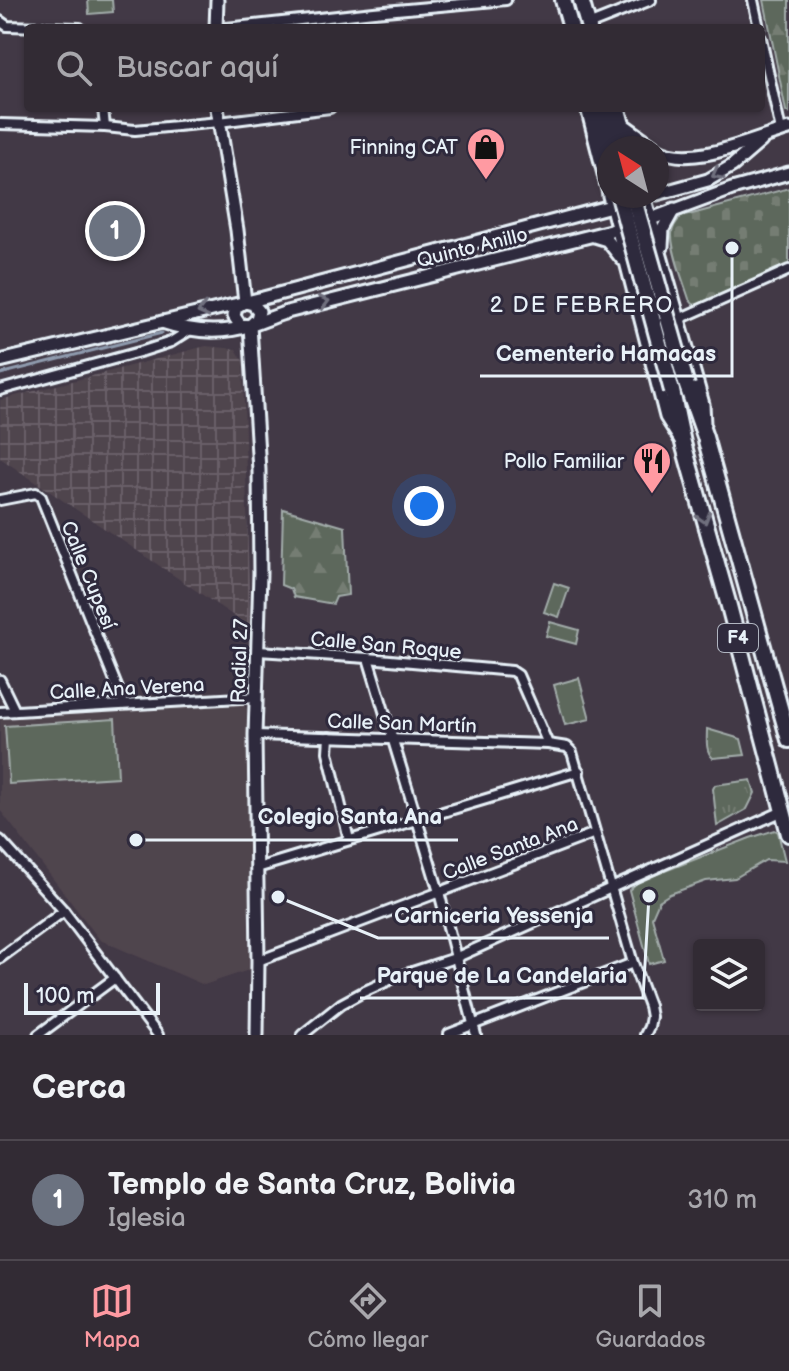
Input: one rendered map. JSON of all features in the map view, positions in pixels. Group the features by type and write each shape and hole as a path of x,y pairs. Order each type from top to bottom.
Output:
{"highway":[{"path":"563,0 570,24"},
{"path":"581,0 587,24"},
{"path":"597,112 603,136"},
{"path":"610,112 617,136"},
{"name":"F4","path":"615,208 672,391 683,443 789,834"},
{"name":"F4","path":"636,208 687,386 705,437 789,740"}],"street":[{"path":"216,24 217,0"},
{"path":"372,0 374,12"},
{"path":"263,24 506,0"},
{"path":"593,24 651,0"},
{"path":"753,0 758,24"},
{"path":"0,21 7,26 24,26"},
{"path":"669,153 687,156 706,153 785,130 765,53"},
{"path":"103,112 105,127"},
{"path":"218,112 245,302 236,307 234,316 240,325 250,326"},
{"path":"0,124 135,130 298,112"},
{"path":"588,112 597,144"},
{"path":"620,112 627,136"},
{"path":"624,125 639,136"},
{"path":"669,191 708,180 732,166 767,136"},
{"name":"Quinto Anillo","path":"162,321 205,332 250,326 299,309 618,229 732,189 789,173"},
{"path":"584,213 597,201"},
{"name":"Quinto Anillo","path":"0,361 397,264 584,213 597,206"},
{"path":"614,208 666,417 683,443"},
{"path":"649,208 703,404 705,437"},
{"path":"662,264 663,229 674,209"},
{"path":"591,235 611,243 630,274"},
{"path":"630,274 630,251 639,241 651,245 662,264"},
{"path":"679,319 789,270"},
{"name":"Radial 27","path":"245,302 253,304 259,311 257,319 250,326 259,470 255,735 257,1035"},
{"path":"0,390 143,351 171,342 190,330"},
{"name":"Calle Cupesí","path":"0,500 36,493 41,497 124,704"},
{"name":"Calle San Roque","path":"258,651 512,671 521,679 548,744"},
{"path":"368,658 439,892 475,1030"},
{"path":"0,680 15,711"},
{"name":"Calle Ana Verena","path":"0,712 257,697"},
{"name":"Calle San Martín","path":"255,735 548,744"},
{"path":"329,737 328,752 349,840"},
{"path":"548,744 571,749 579,771 633,963 649,1006 651,1017 645,1035"},
{"path":"257,868 579,771"},
{"path":"302,1035 341,1004 363,992 455,958 783,811"},
{"name":"Calle Santa Ana","path":"258,961 595,833"},
{"path":"0,840 64,911 158,1035"},
{"path":"0,958 64,911"},
{"path":"449,1034 475,1030 633,963"},
{"path":"38,1035 115,978"}],"shaded area":[{"path":"206,346 236,349 243,361 250,627 0,458 0,400"},
{"path":"243,704 247,709 249,970 204,985 100,940 0,810 0,717"}],"green space":[{"path":"88,0 112,0 113,12 89,14"},
{"path":"764,0 789,0 789,113 786,111"},
{"path":"789,188 789,264 699,306 693,304 678,267 672,241 672,231 677,221 681,217"},
{"path":"283,509 345,527 348,595 336,597 333,604 294,597 291,589 281,585"},
{"path":"554,583 569,588 559,617 544,612"},
{"path":"550,622 579,630 576,644 546,636"},
{"path":"579,678 590,719 565,725 554,685"},
{"path":"115,719 118,777 9,784 5,726"},
{"path":"707,729 741,739 745,755 713,758 708,749"},
{"path":"751,780 755,793 747,809 717,826 715,785"},
{"path":"775,830 785,861 766,860 735,878 706,881 659,901 652,917 664,960 649,964 629,890 639,881"}],"waterway":[{"path":"0,374 162,333"}],"place":[{"name":"Finning CAT","path":"486,181"},
{"name":"Templo de Santa Cruz, Bolivia","path":"115,231"},
{"name":"Cementerio Hamacas","path":"732,248"},
{"name":"Pollo Familiar","path":"652,495"},
{"name":"Colegio Santa Ana","path":"136,840"},
{"name":"Parque de La Candelaria","path":"649,896"},
{"name":"Carniceria Yessenja","path":"278,897"}],"district":[{"name":"2 DE FEBRERO","path":"582,304"}]}
